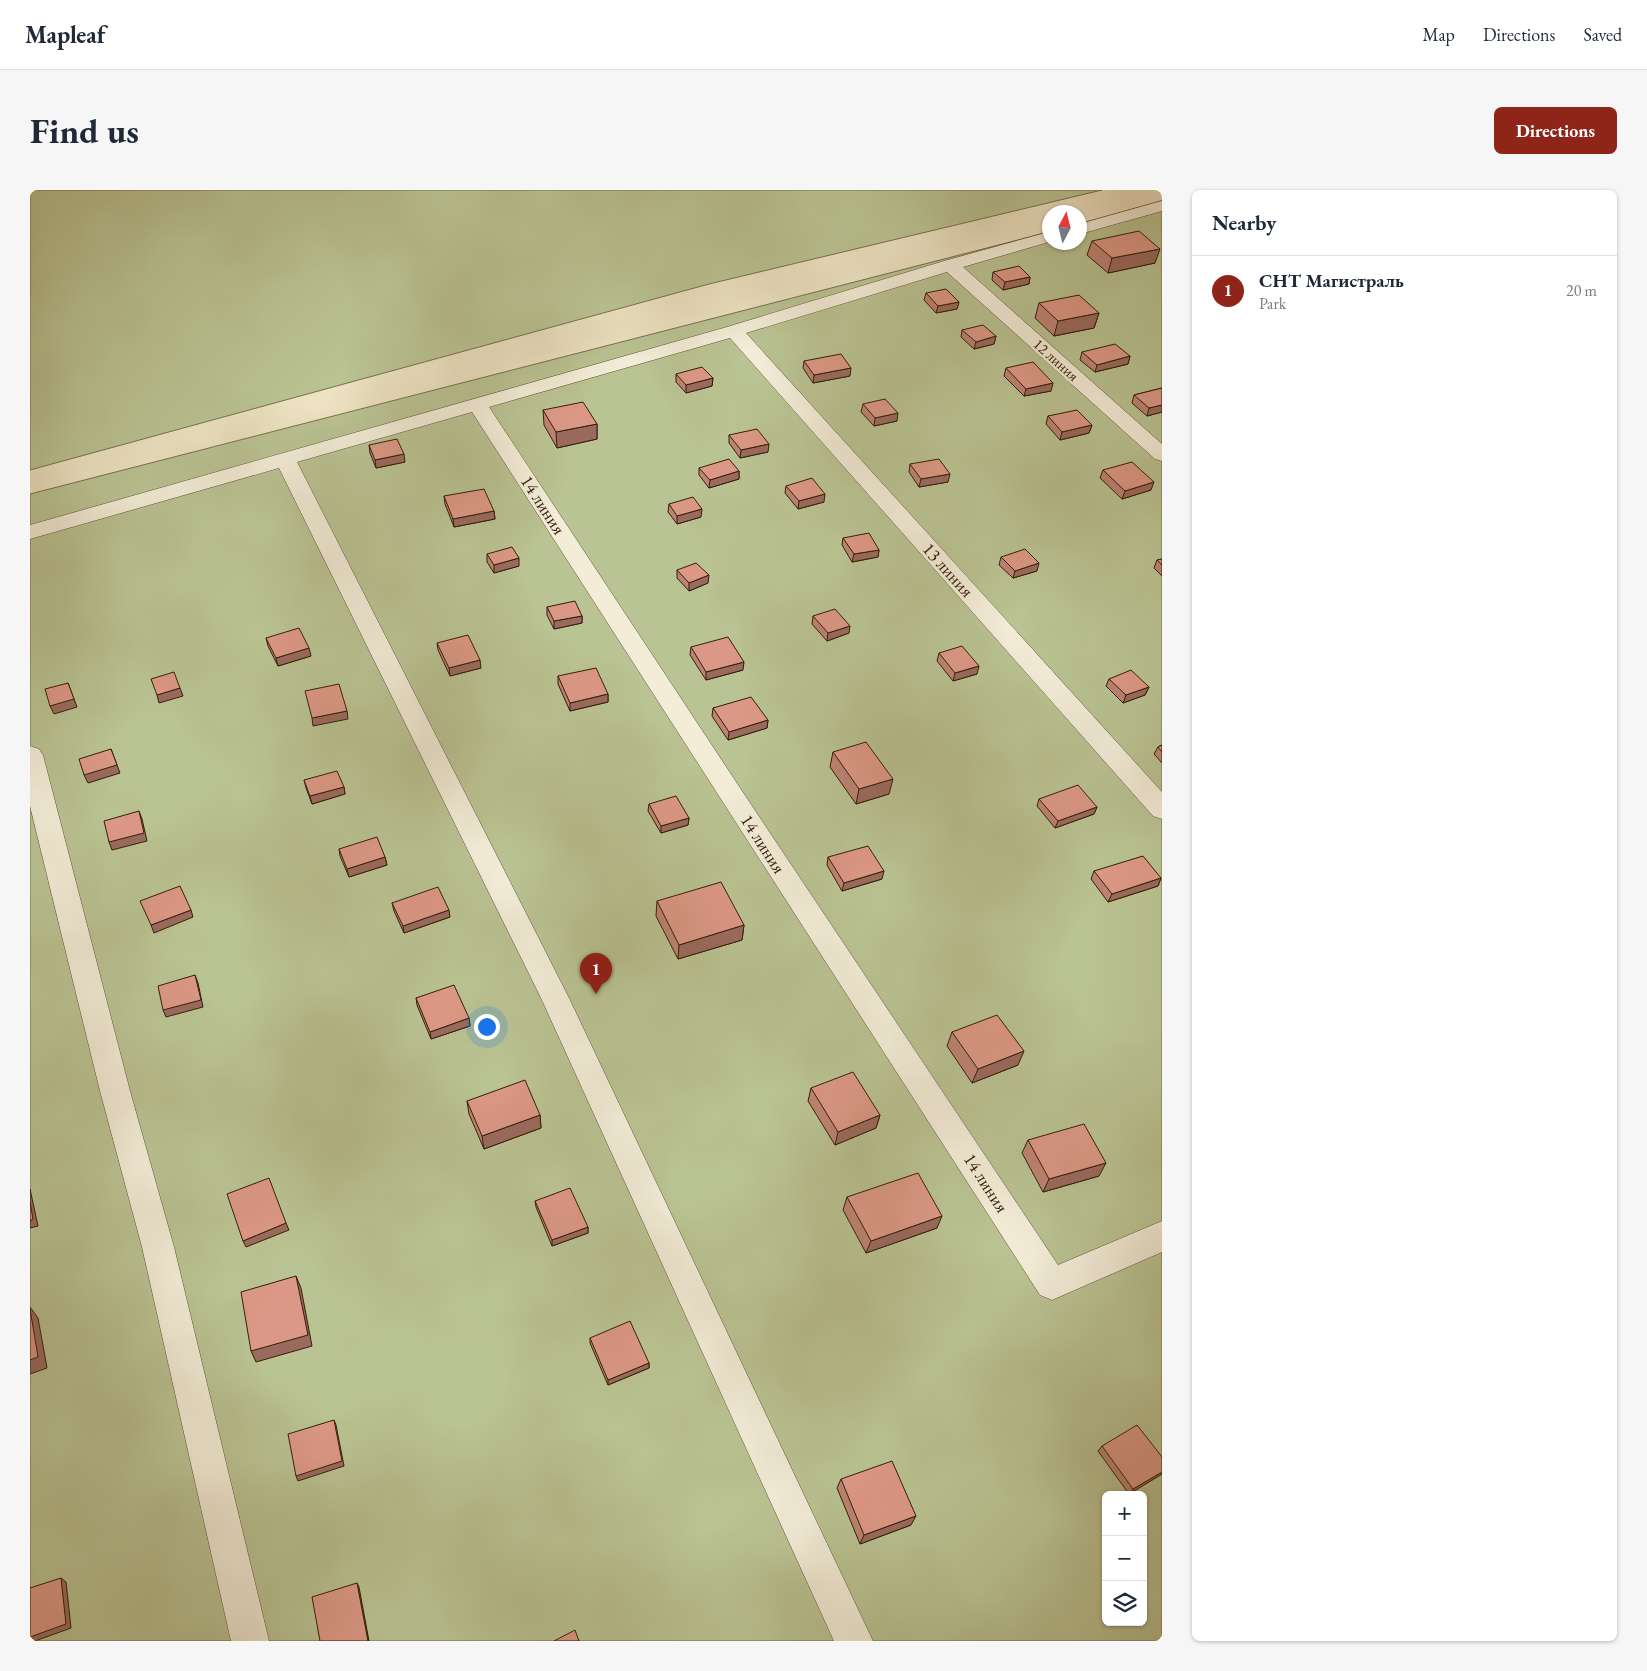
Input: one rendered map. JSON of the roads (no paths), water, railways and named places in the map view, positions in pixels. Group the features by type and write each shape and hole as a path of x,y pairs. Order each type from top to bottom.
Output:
{"street":[{"path":"1087,227 1155,208 1162,220"},
{"path":"30,532 734,331 950,265 1042,239"},
{"name":"12 линия","path":"950,265 1162,455"},
{"name":"13 линия","path":"734,331 1162,809"},
{"name":"14 линия","path":"477,404 1052,1284 1162,1236"},
{"path":"285,459 555,998 854,1641"},
{"path":"30,756 115,1091 158,1247 250,1641"}],"place":[{"name":"СНТ Магистраль","path":"596,994"}]}
